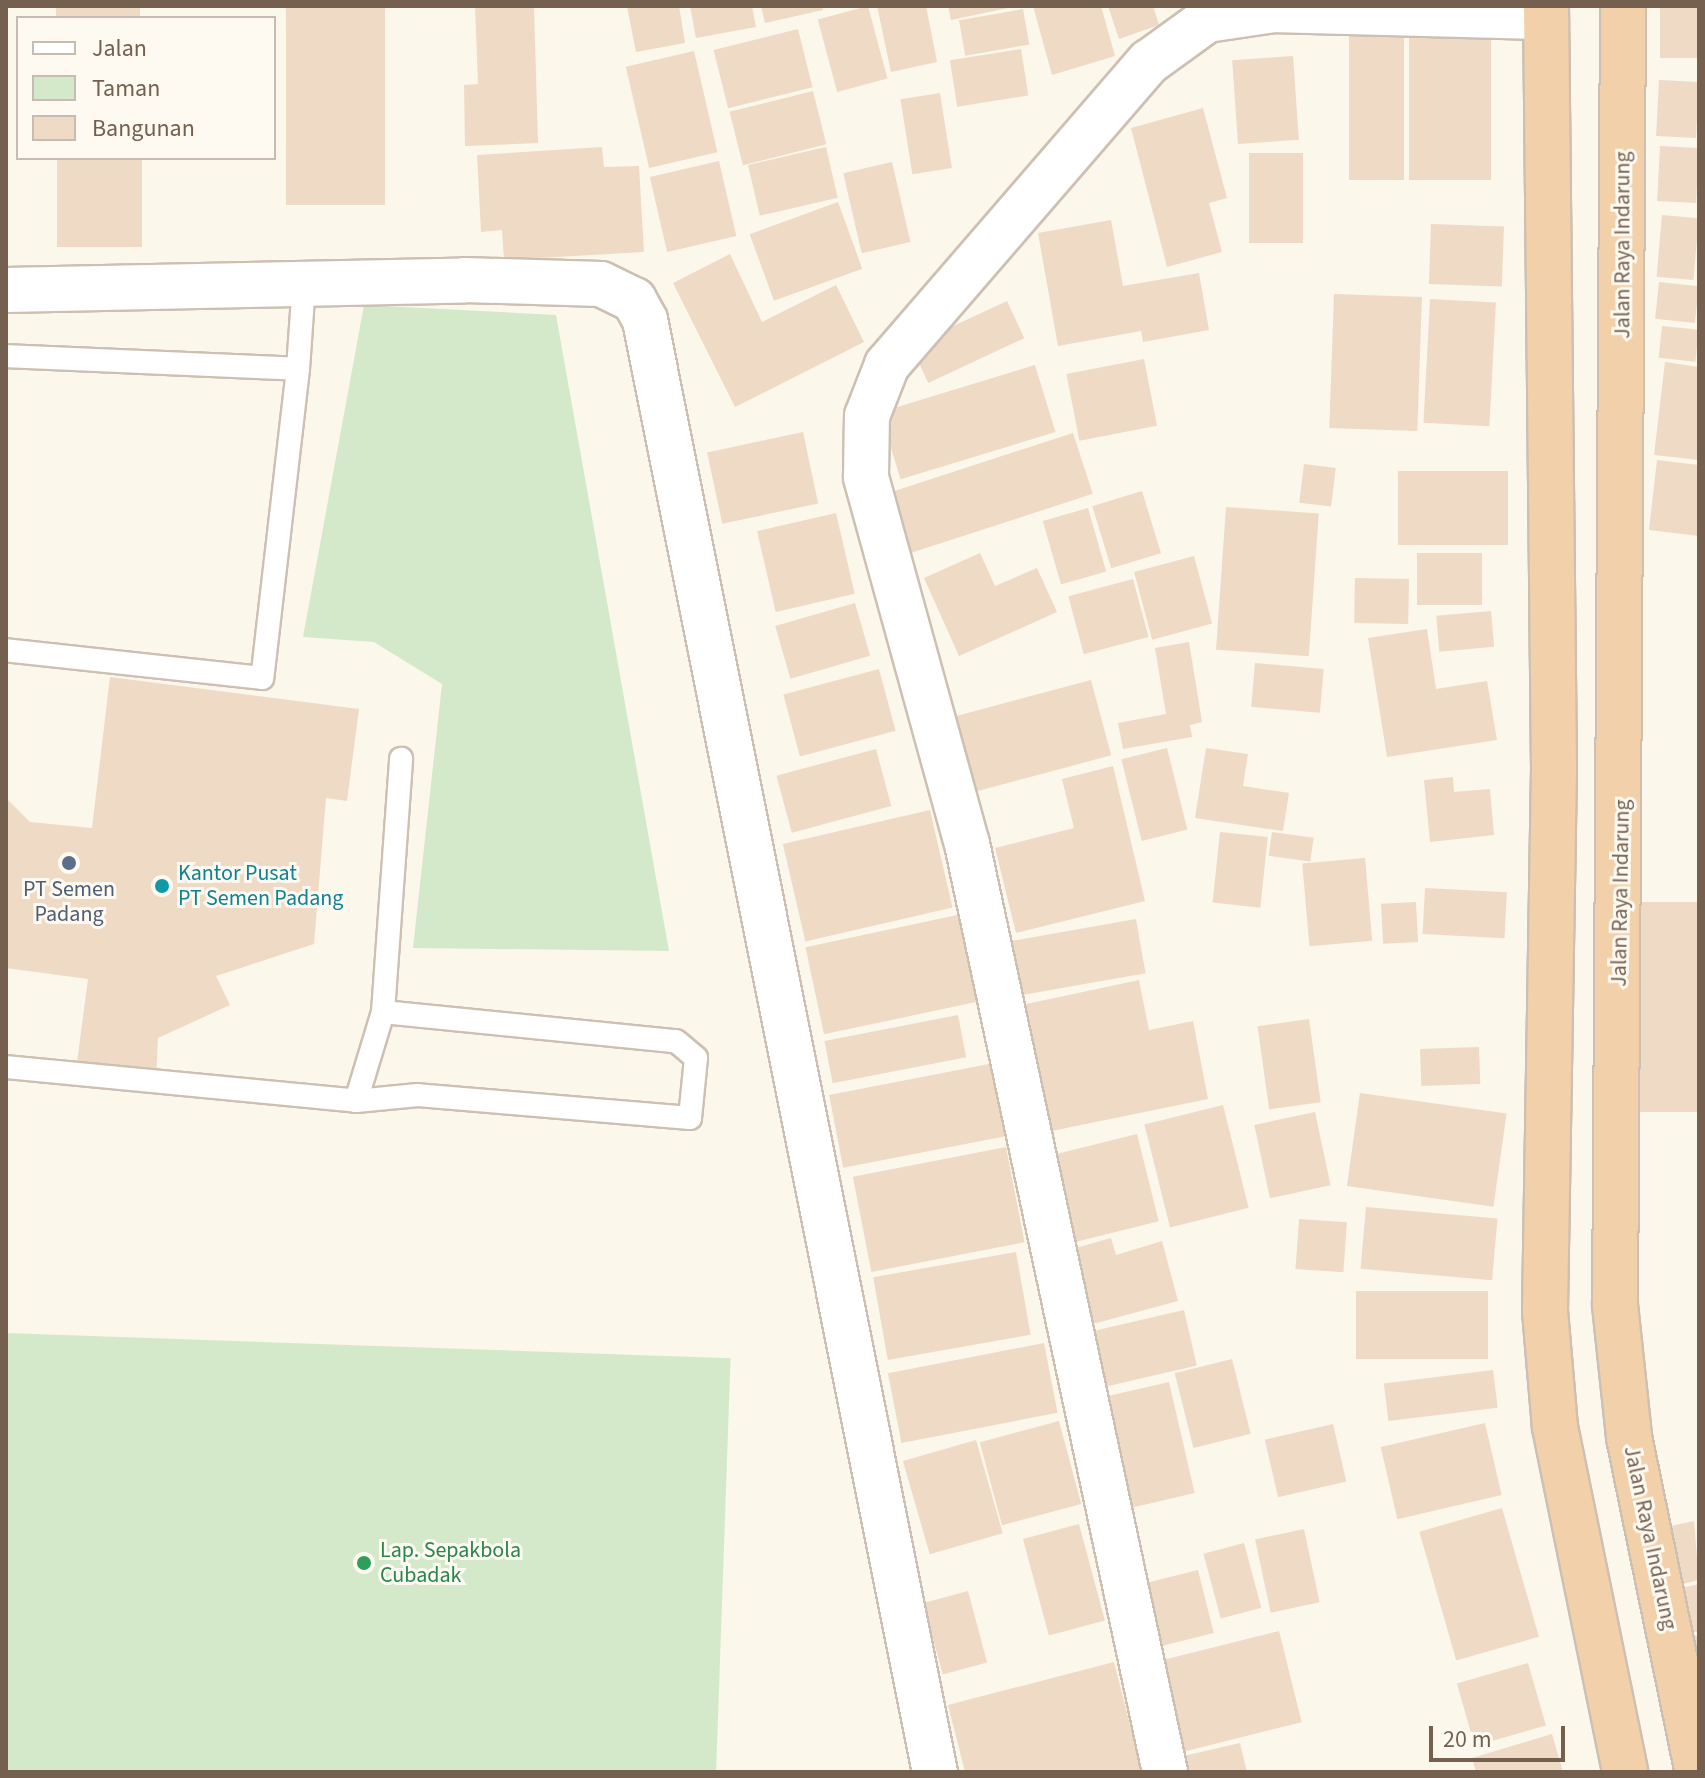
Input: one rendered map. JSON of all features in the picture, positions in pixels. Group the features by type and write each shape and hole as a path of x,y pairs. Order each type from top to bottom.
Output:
{"highway":[{"name":"Jalan Raya Indarung","path":"1623,6 1619,1363 1698,1772"},
{"path":"1546,12 1554,768 1549,1378 1624,1772"},
{"path":"1554,768 1623,769"}],"street":[{"path":"1165,1772 967,844 866,477 867,416 887,365 1149,62 1207,20 1274,10 1546,12"},
{"path":"6,290 304,283 601,284 634,300 645,320 935,1772"}],"lane":[{"path":"6,650 262,678 298,369 304,283"},
{"path":"6,356 298,369"},
{"path":"356,1101 383,1012 401,759"},
{"path":"6,1067 356,1101 418,1095 690,1118 696,1058 676,1041 383,1012"}],"green space":[{"path":"364,305 556,315 669,951 413,948 442,684 374,642 303,637"},
{"name":"Lap. Sepakbola Cubadak","path":"6,1333 731,1358 716,1772 6,1772"}],"building":[{"path":"56,6 140,6 140,16 56,16"},
{"path":"286,6 385,6 385,205 286,205"},
{"path":"475,6 534,6 538,143 465,146 464,85 478,84"},
{"path":"627,6 679,6 685,43 636,52"},
{"path":"690,6 752,6 756,27 696,38"},
{"path":"761,6 822,6 823,10 765,23"},
{"path":"868,6 887,78 837,92 818,19"},
{"path":"877,6 926,6 937,62 891,72"},
{"path":"948,6 1013,6 1013,7 951,20"},
{"path":"1033,6 1101,6 1115,56 1052,75"},
{"path":"1108,6 1153,6 1159,25 1119,39"},
{"path":"1660,6 1699,6 1699,58 1660,58"},
{"path":"1023,9 1029,44 965,56 959,20"},
{"path":"1409,26 1491,26 1491,180 1409,180"},
{"path":"1349,28 1404,28 1404,180 1349,180"},
{"path":"798,29 813,87 728,108 714,50"},
{"path":"1021,49 1028,95 957,107 950,60"},
{"path":"694,51 717,152 649,168 626,67"},
{"path":"1293,56 1299,140 1238,144 1232,60"},
{"path":"1659,80 1699,82 1696,138 1656,136"},
{"path":"813,91 826,144 743,165 730,112"},
{"path":"940,93 952,168 912,174 900,99"},
{"path":"1203,108 1227,198 1209,203 1222,252 1167,267 1131,128"},
{"path":"1660,146 1699,148 1696,203 1657,201"},
{"path":"602,147 604,167 639,166 644,252 504,260 502,230 481,232 477,155"},
{"path":"826,147 838,198 760,216 748,165"},
{"path":"1249,153 1303,153 1303,243 1249,243"},
{"path":"57,160 142,160 142,247 57,247"},
{"path":"719,161 736,236 667,252 650,177"},
{"path":"892,162 910,242 862,253 843,173"},
{"path":"838,202 862,269 774,301 750,234"},
{"path":"1662,215 1699,218 1693,280 1657,277"},
{"path":"1111,220 1123,286 1199,273 1209,330 1143,342 1141,331 1058,346 1038,233"},
{"path":"1431,224 1504,227 1502,287 1429,284"},
{"path":"730,254 762,322 836,285 864,342 735,407 673,283"},
{"path":"1659,282 1699,286 1695,323 1655,319"},
{"path":"1334,294 1422,297 1417,431 1329,428"},
{"path":"1430,299 1496,302 1489,426 1424,423"},
{"path":"1007,301 1024,338 928,383 911,346"},
{"path":"1662,326 1699,330 1695,362 1659,358"},
{"path":"1144,359 1157,426 1079,441 1066,374"},
{"path":"1665,362 1699,367 1699,460 1654,455"},
{"path":"1035,365 1055,432 901,479 880,412"},
{"path":"803,432 818,503 722,524 707,452"},
{"path":"1073,433 1093,494 904,555 884,494"},
{"path":"1657,460 1699,465 1699,536 1649,530"},
{"path":"1304,464 1336,468 1331,507 1299,503"},
{"path":"1398,471 1508,471 1508,545 1398,545"},
{"path":"1142,491 1161,553 1111,568 1092,506"},
{"path":"1226,507 1319,513 1309,656 1216,650"},
{"path":"1088,508 1106,571 1061,584 1043,521"},
{"path":"836,513 855,594 776,612 757,531"},
{"path":"980,553 995,586 1037,568 1057,612 959,656 924,578"},
{"path":"1417,553 1482,553 1482,605 1417,605"},
{"path":"1194,556 1212,624 1152,640 1134,572"},
{"path":"1355,578 1409,579 1408,624 1354,623"},
{"path":"1133,579 1149,637 1084,654 1068,596"},
{"path":"855,603 870,656 790,679 775,626"},
{"path":"1491,611 1494,647 1439,652 1436,616"},
{"path":"1427,629 1436,689 1487,681 1497,740 1387,757 1368,638"},
{"path":"1189,642 1202,722 1190,725 1192,737 1123,749 1118,723 1166,714 1155,648"},
{"path":"1255,663 1324,669 1320,713 1251,707"},
{"path":"879,669 896,731 800,756 783,695"},
{"name":"Kantor Pusat PT Semen Padang","path":"110,677 359,709 347,801 326,798 314,944 216,976 230,1005 158,1038 156,1080 76,1070 88,979 6,968 6,798 30,822 92,828"},
{"path":"1091,680 1111,755 975,792 955,716"},
{"path":"1167,748 1187,830 1142,841 1121,759"},
{"path":"1206,748 1248,754 1243,786 1289,793 1283,831 1195,818"},
{"path":"876,749 891,806 792,833 777,776"},
{"path":"1113,766 1145,901 1016,933 995,848 1074,828 1062,779"},
{"path":"1453,777 1454,792 1490,789 1494,835 1430,842 1424,780"},
{"path":"930,810 952,907 805,941 783,844"},
{"path":"1220,832 1268,837 1260,908 1213,903"},
{"path":"1272,832 1314,838 1310,862 1269,856"},
{"path":"1365,858 1372,941 1309,946 1302,863"},
{"path":"1425,888 1507,892 1504,938 1423,934"},
{"path":"1416,902 1418,942 1383,944 1381,904"},
{"path":"1640,902 1699,902 1699,1112 1640,1112"},
{"path":"962,914 981,1001 824,1034 805,947"},
{"path":"1136,919 1146,973 1019,995 1010,941"},
{"path":"1139,980 1149,1030 1193,1021 1208,1099 1042,1133 1017,1006"},
{"path":"958,1015 966,1057 833,1083 824,1041"},
{"path":"1309,1019 1321,1102 1269,1109 1258,1026"},
{"path":"1479,1047 1480,1084 1421,1086 1420,1049"},
{"path":"994,1063 1008,1136 843,1168 829,1095"},
{"path":"1360,1093 1507,1114 1493,1207 1347,1186"},
{"path":"1223,1105 1249,1208 1170,1227 1144,1125"},
{"path":"1315,1112 1331,1185 1270,1198 1254,1125"},
{"path":"1137,1134 1159,1221 1070,1243 1049,1156"},
{"path":"1006,1147 1025,1242 871,1272 853,1177"},
{"path":"1366,1207 1497,1219 1492,1280 1361,1269"},
{"path":"1299,1219 1347,1222 1343,1272 1296,1269"},
{"path":"1111,1238 1116,1255 1162,1241 1178,1301 1093,1324 1072,1249"},
{"path":"1016,1252 1031,1335 888,1360 873,1277"},
{"path":"1356,1291 1488,1291 1488,1359 1356,1359"},
{"path":"1184,1310 1197,1366 1106,1386 1093,1331"},
{"path":"1044,1343 1058,1413 901,1443 888,1373"},
{"path":"1232,1359 1251,1434 1193,1448 1175,1373"},
{"path":"1493,1370 1498,1408 1388,1421 1384,1383"},
{"path":"1169,1382 1195,1493 1129,1508 1104,1397"},
{"path":"1059,1421 1081,1504 1002,1525 980,1442"},
{"path":"1485,1423 1502,1495 1397,1519 1381,1447"},
{"path":"1333,1424 1346,1481 1278,1497 1265,1440"},
{"path":"976,1440 1003,1533 930,1554 903,1461"},
{"path":"1502,1508 1539,1637 1456,1661 1419,1532"},
{"path":"1694,1521 1699,1580 1671,1587 1657,1529"},
{"path":"1079,1524 1105,1621 1049,1636 1023,1539"},
{"path":"1304,1529 1320,1602 1271,1613 1255,1539"},
{"path":"1244,1543 1261,1608 1221,1619 1203,1554"},
{"path":"1198,1570 1214,1633 1147,1650 1131,1587"},
{"path":"1699,1584 1699,1631 1682,1635 1672,1590"},
{"path":"968,1591 987,1662 943,1674 924,1603"},
{"path":"1279,1631 1302,1722 1175,1754 1152,1663"},
{"path":"1699,1635 1699,1699 1685,1638"},
{"path":"1114,1662 1142,1772 965,1772 948,1705"},
{"path":"1528,1663 1546,1725 1475,1746 1457,1683"},
{"path":"1552,1734 1563,1772 1476,1772 1472,1758"},
{"path":"1240,1743 1247,1772 1178,1772 1175,1758"}],"place":[{"name":"PT Semen Padang","path":"69,863"},
{"name":"Kantor Pusat PT Semen Padang","path":"162,886"},
{"name":"Lap. Sepakbola Cubadak","path":"364,1563"}]}
